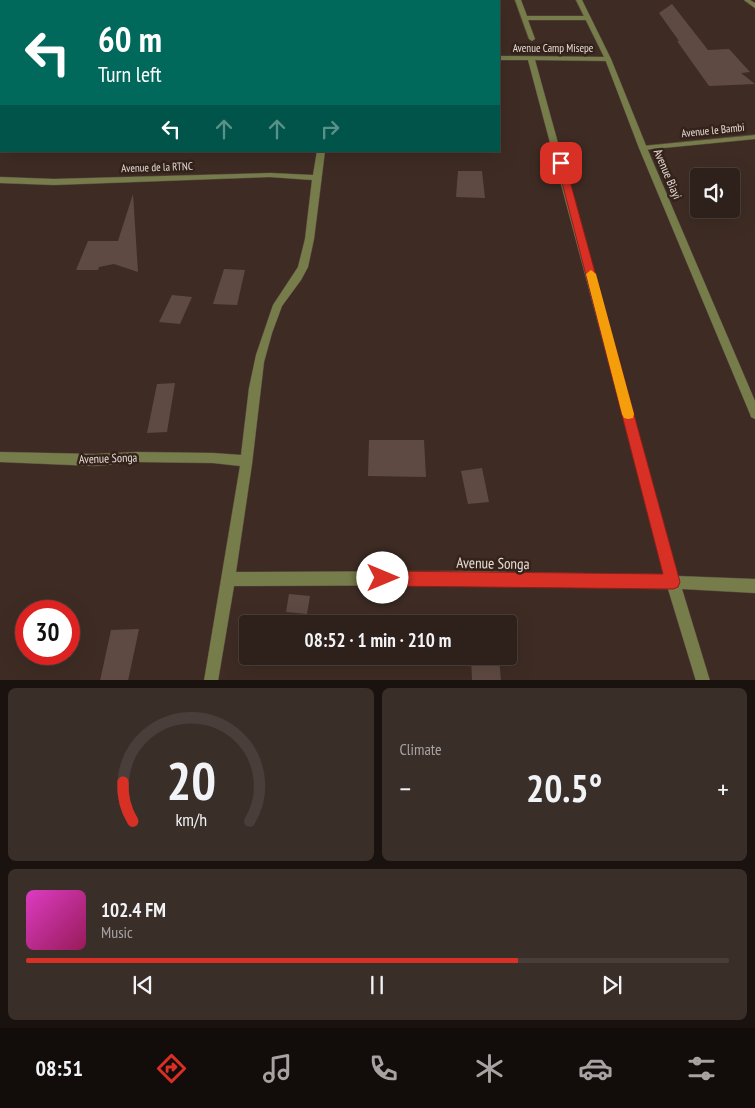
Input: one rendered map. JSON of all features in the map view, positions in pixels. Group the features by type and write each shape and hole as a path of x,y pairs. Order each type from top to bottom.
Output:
{"street":[{"path":"518,0 532,39"},
{"name":"Avenue Biayi","path":"579,0 608,58 643,148 755,414"},
{"path":"747,0 755,6"},
{"path":"525,18 588,18"},
{"name":"Avenue Camp Misepe","path":"500,58 608,58"},
{"path":"531,58 673,582 702,680"},
{"name":"Avenue le Bambi","path":"643,148 755,137"},
{"path":"211,680 230,579 251,408 260,360 279,303 293,286 302,269 307,249 315,178 321,152"},
{"name":"Avenue de la RTNC","path":"0,180 54,182 270,175 315,178"},
{"name":"Avenue Songa","path":"0,457 95,460 137,457 213,458 246,461"},
{"name":"Avenue Songa","path":"230,579 460,578 673,582 755,586"}],"building":[{"path":"672,4 708,50 729,49 750,72 741,73 755,84 709,86 659,13"},
{"path":"458,171 482,171 485,198 456,197"},
{"path":"133,194 138,272 114,264 99,267 98,270 76,270 88,241 118,241"},
{"path":"224,269 245,270 237,305 213,304"},
{"path":"172,295 192,297 180,324 159,322"},
{"path":"175,383 167,432 147,433 157,384"},
{"path":"369,440 424,440 426,477 368,476"},
{"path":"482,468 489,502 468,504 461,471"},
{"path":"289,594 310,596 307,614 286,612"},
{"path":"139,629 128,680 100,680 111,630"},
{"path":"471,665 500,665 501,680 472,680"}],"slow traffic":[{"path":"591,274 628,414"}],"route":[{"path":"383,578 673,582 561,163"}]}
